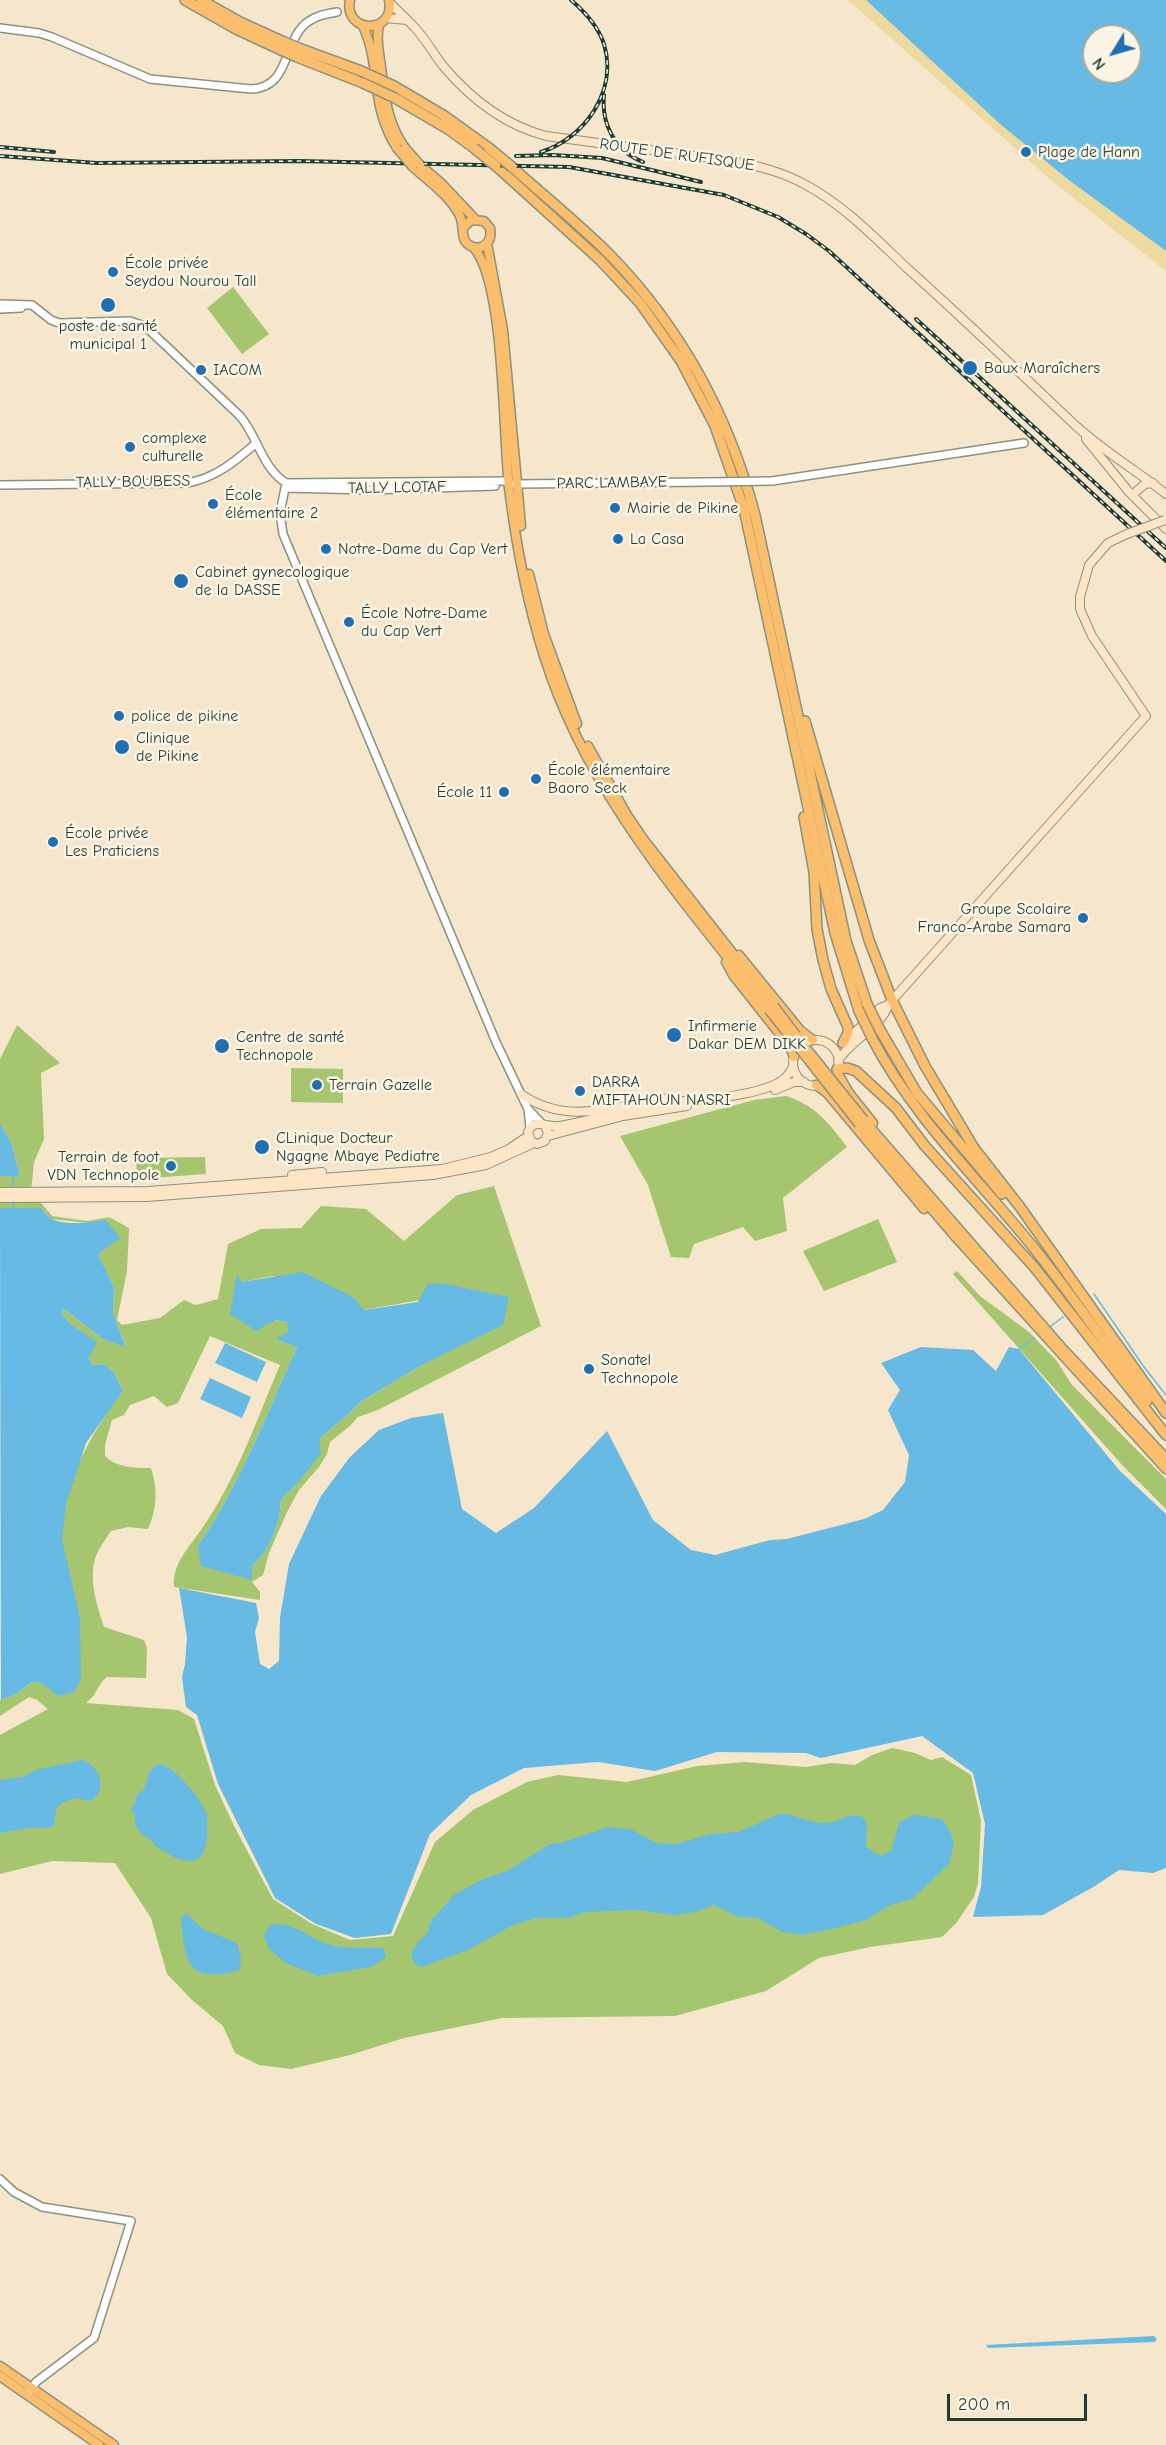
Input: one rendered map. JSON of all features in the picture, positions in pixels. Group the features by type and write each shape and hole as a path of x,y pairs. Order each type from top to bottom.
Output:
{"highway":[{"path":"184,0 228,25 299,53 395,98 448,129 496,166 600,260 640,303 681,361 711,418 735,477 744,509 841,957 859,1011 872,1038 920,1114 1047,1264 1166,1427"},
{"path":"201,0 282,46"},
{"path":"299,53 361,71 394,86 443,115 489,148 610,255 672,332 709,392 748,486 846,941 867,1004 922,1099 1055,1258"},
{"path":"794,694 802,709 869,940 890,1003 957,1122 1166,1413"},
{"path":"802,779 800,794 815,880 818,935 826,975 848,1027 843,1043"},
{"path":"837,1067 856,1071 896,1108 925,1146 1035,1268 1166,1435"}],"main road":[{"path":"350,0 351,15 363,26 370,42 380,114 401,148 453,205 460,216 465,243 474,248 486,266 495,318 511,484 531,585 547,643 575,720 627,815 713,933 861,1122 954,1231 1166,1469"},
{"path":"363,26 379,24 386,18 389,2"},
{"name":"ROUTE DE RUFISQUE","path":"389,2 408,20 443,66 467,92 493,112 522,128 546,136 733,160 787,176 824,196 852,217 1040,389 1076,426 1132,495 1166,529"},
{"path":"386,18 408,20"},
{"path":"379,24 377,39 386,106 401,148"},
{"path":"416,165 442,184 475,219 484,221 490,228 487,243 480,248 474,248"},
{"path":"463,228 475,219"},
{"path":"487,243 503,330 511,484"},
{"name":"ROUTE DE RUFISQUE","path":"1076,426 1166,494"},
{"path":"1132,495 1145,484 1153,483"},
{"path":"816,1085 825,1083 837,1067 844,1051 883,1015 890,1003 1146,716 1082,619 1080,597 1089,565 1108,543 1165,519"},
{"path":"713,933 747,962 806,1037 813,1040 836,1045 843,1043 880,1008 890,1003"},
{"path":"713,933 733,975 790,1047 799,1078 804,1082"},
{"path":"0,1192 181,1190 454,1167 491,1157 509,1149 528,1136 530,1126 566,1124 674,1102 750,1092 768,1087 786,1078 800,1047 813,1040"},
{"path":"827,1043 835,1051 837,1067 849,1093 937,1200 954,1231"},
{"path":"0,1198 186,1195 433,1175 486,1165 534,1143 542,1143 548,1136 623,1116 757,1095 794,1082 804,1082 816,1085 827,1093 926,1211 954,1231 1166,1458"},
{"path":"521,1094 537,1104 555,1110 584,1113"},
{"path":"566,1124 569,1120 584,1113 668,1098 674,1102"},
{"path":"543,1125 548,1136"},
{"path":"528,1136 534,1143"},
{"path":"58,1192 68,1187 166,1186 296,1174 447,1164 454,1167"},
{"path":"296,1174 315,1177"},
{"path":"0,2366 99,2445"},
{"path":"0,2376 29,2391 114,2445"}],"street":[{"path":"0,28 52,37 150,79 200,86 258,89 267,86 278,77 303,25 314,18 337,12"},
{"path":"0,304 32,305 51,320 59,323 130,321 146,326 240,416 250,428 268,466 286,485"},
{"path":"0,309 31,309 50,324 58,327 130,325 144,330 232,414 247,431 267,469 286,485"},
{"name":"PARC LAMBAYE","path":"511,484 772,481 1024,443"},
{"name":"TALLY BOUBESS","path":"0,485 187,483 225,469 254,445"},
{"name":"TALLY LCOTAF","path":"286,485 511,484"},
{"path":"286,485 280,513 283,534 496,1042 528,1109 543,1125"},
{"path":"528,1109 530,1126"},
{"path":"0,2180 23,2199 42,2207 130,2221 94,2338 36,2382 29,2391"}],"green space":[{"path":"233,287 269,334 242,354 207,308"},
{"path":"17,1025 60,1063 41,1073 44,1139 34,1162 31,1191 52,1216 88,1221 109,1217 129,1228 127,1271 117,1320 122,1325 160,1318 184,1300 196,1305 218,1299 228,1244 261,1229 301,1228 321,1206 366,1209 404,1241 457,1195 494,1186 541,1326 378,1410 358,1417 330,1442 327,1454 299,1490 287,1512 269,1553 263,1575 252,1582 260,1592 260,1600 174,1587 174,1579 183,1556 226,1489 280,1365 210,1336 178,1403 167,1407 154,1396 130,1405 124,1415 112,1420 105,1445 105,1456 121,1465 151,1468 156,1491 155,1506 148,1529 128,1527 111,1531 96,1556 93,1574 94,1592 104,1627 144,1640 147,1648 146,1678 107,1677 86,1703 178,1710 194,1719 215,1785 273,1899 312,1924 350,1940 393,1936 435,1842 473,1810 527,1782 558,1775 627,1782 697,1766 745,1762 806,1767 832,1763 855,1765 872,1755 892,1748 915,1753 931,1760 942,1757 971,1775 981,1821 978,1883 974,1897 957,1922 942,1937 870,1947 819,1958 766,1991 675,2016 502,2018 404,2038 350,2055 291,2069 259,2065 235,2053 223,2026 192,2000 167,1974 151,1918 115,1863 52,1861 0,1874 0,1735 48,1709 29,1697 0,1716 0,1700 16,1694 32,1682 43,1684 80,1618 64,1555 63,1517 67,1497 80,1460 100,1424 123,1391 114,1373 104,1364 92,1365 89,1358 96,1342 72,1325 61,1313 64,1309 103,1339 126,1346 113,1313 114,1287 98,1254 88,1223 51,1219 41,1208 0,1208 0,1176 20,1176 11,1142 0,1123 0,1059","holes":["237,1275 242,1282 273,1276 353,1297 363,1310 472,1291 509,1298 422,1365 360,1402 319,1439 297,1484 281,1499 279,1518 273,1536 264,1552 252,1566 252,1580 198,1546 240,1474 297,1347 277,1339 289,1332 288,1322 231,1314"]},
{"name":"Terrain Gazelle","path":"291,1068 343,1069 343,1103 291,1102"},
{"path":"786,1096 805,1104 821,1116 847,1147 783,1198 787,1231 755,1241 743,1227 694,1244 689,1258 671,1257 648,1185 620,1136 754,1100"},
{"name":"Terrain de foot VDN Technopole","path":"205,1157 206,1174 137,1179 136,1158"},
{"path":"878,1219 897,1262 824,1291 803,1251"},
{"path":"957,1271 980,1296 1029,1332 1056,1360 1072,1385 1166,1479 1166,1509 1123,1466 953,1274"}],"sand":[{"name":"Plage de Hann","path":"848,0 866,0 1000,124 1070,181 1166,251 1166,271 1051,180"}],"water":[{"path":"866,0 1166,0 1166,251 1070,181 1000,124"},
{"path":"0,1123 11,1142 20,1176 0,1176"},
{"path":"0,1208 41,1208 51,1218 64,1222 106,1220 120,1238 98,1254 114,1287 113,1313 126,1347 103,1339 64,1309 61,1313 72,1325 97,1342 89,1358 92,1365 104,1364 114,1373 123,1391 86,1443 66,1504 62,1539 80,1618 81,1680 74,1692 58,1696 43,1684 32,1682 16,1694 1,1700"},
{"path":"302,1272 353,1297 364,1310 418,1302 428,1284 440,1283 509,1297 503,1325 422,1365 360,1402 319,1439 321,1453 297,1484 281,1499 279,1518 273,1536 264,1552 252,1566 252,1580 201,1566 198,1546 240,1474 297,1347 276,1339 288,1332 287,1322 275,1320 256,1331 230,1314 237,1274 242,1282"},
{"path":"225,1343 266,1362 257,1382 215,1363"},
{"path":"921,1347 973,1350 996,1371 1009,1347 1019,1349 1120,1471 1166,1514 1166,1868 1153,1873 1119,1870 1043,1915 973,1917 981,1887 985,1824 973,1773 922,1736 821,1758 806,1753 717,1752 655,1771 598,1762 524,1768 471,1795 430,1834 391,1934 355,1938 316,1924 275,1898 218,1784 197,1715 186,1707 182,1677 187,1637 179,1588 256,1603 259,1618 255,1632 260,1664 269,1669 279,1661 280,1618 289,1564 321,1496 350,1457 379,1430 411,1418 443,1413 462,1509 496,1533 534,1508 607,1431 653,1520 691,1550 715,1555 864,1519 883,1510 905,1482 909,1455 888,1410 900,1390 881,1363"},
{"path":"210,1378 251,1397 242,1418 200,1399"},
{"path":"83,1760 94,1768 100,1779 99,1791 91,1801 77,1799 65,1802 56,1809 54,1826 0,1833 0,1780 22,1777 36,1770"},
{"path":"158,1764 164,1765 178,1775 206,1812 206,1846 204,1852 196,1860 182,1860 153,1845 154,1842 142,1834 135,1824 135,1813 130,1809 134,1805 137,1794 144,1790 150,1770"},
{"path":"779,1814 792,1815 820,1823 848,1816 863,1817 867,1824 866,1846 876,1854 883,1855 892,1849 899,1822 915,1815 942,1819 950,1831 954,1844 949,1864 912,1899 890,1905 866,1920 802,1935 782,1932 758,1918 738,1917 714,1905 696,1912 673,1915 638,1910 585,1912 568,1918 536,1918 511,1926 468,1950 422,1967 416,1964 411,1954 420,1939 428,1933 430,1922 454,1895 481,1880 509,1870 550,1844 560,1843 609,1827 632,1830 657,1843 677,1844 710,1834 738,1832"},
{"path":"186,1913 203,1929 237,1943 241,1959 240,1970 210,1974 200,1972 193,1967 188,1959 183,1935 181,1919"},
{"path":"279,1924 292,1927 334,1946 384,1948 386,1957 374,1966 318,1976 286,1963 269,1949 264,1936 270,1925"},
{"path":"1154,2336 1157,2339 1155,2342 988,2348 986,2345"}],"waterway":[{"path":"13,1176 13,1187"},
{"path":"13,1202 13,1208"},
{"path":"1094,1294 1166,1395"},
{"path":"1051,1326 1063,1317"},
{"path":"1019,1349 1034,1338"}],"railway":[{"path":"541,152 571,136 584,124 602,95 606,79 607,62 601,37 590,20 571,0"},
{"path":"604,95 605,116 612,135 625,151 643,162"},
{"path":"0,147 54,152"},
{"path":"516,156 553,155 602,158 701,182"},
{"path":"0,156 97,163 299,161 569,167 724,195 778,217 829,251 1166,561"},
{"path":"916,319 1166,548"}],"place":[{"name":"Plage de Hann","path":"1026,152"},
{"name":"École privée Seydou Nourou Tall","path":"113,272"},
{"name":"poste de santé municipal 1","path":"108,305"},
{"name":"Baux Maraîchers","path":"970,368"},
{"name":"IACOM","path":"201,370"},
{"name":"complexe culturelle","path":"130,447"},
{"name":"École élémentaire 2","path":"213,504"},
{"name":"Mairie de Pikine","path":"615,508"},
{"name":"La Casa","path":"618,539"},
{"name":"Notre-Dame du Cap Vert","path":"326,549"},
{"name":"Cabinet gynecologique de la DASSE","path":"181,581"},
{"name":"École Notre-Dame du Cap Vert","path":"349,622"},
{"name":"police de pikine","path":"119,716"},
{"name":"Clinique de Pikine","path":"122,747"},
{"name":"École élémentaire Baoro Seck","path":"536,779"},
{"name":"École 11","path":"504,792"},
{"name":"École privée Les Praticiens","path":"53,842"},
{"name":"Groupe Scolaire Franco-Arabe Samara","path":"1083,918"},
{"name":"Infirmerie Dakar DEM DIKK","path":"674,1035"},
{"name":"Centre de santé Technopole","path":"222,1046"},
{"name":"Terrain Gazelle","path":"317,1085"},
{"name":"DARRA MIFTAHOUN NASRI","path":"580,1091"},
{"name":"CLinique Docteur Ngagne Mbaye Pediatre","path":"262,1147"},
{"name":"Terrain de foot VDN Technopole","path":"171,1166"},
{"name":"Sonatel Technopole","path":"589,1369"}]}
